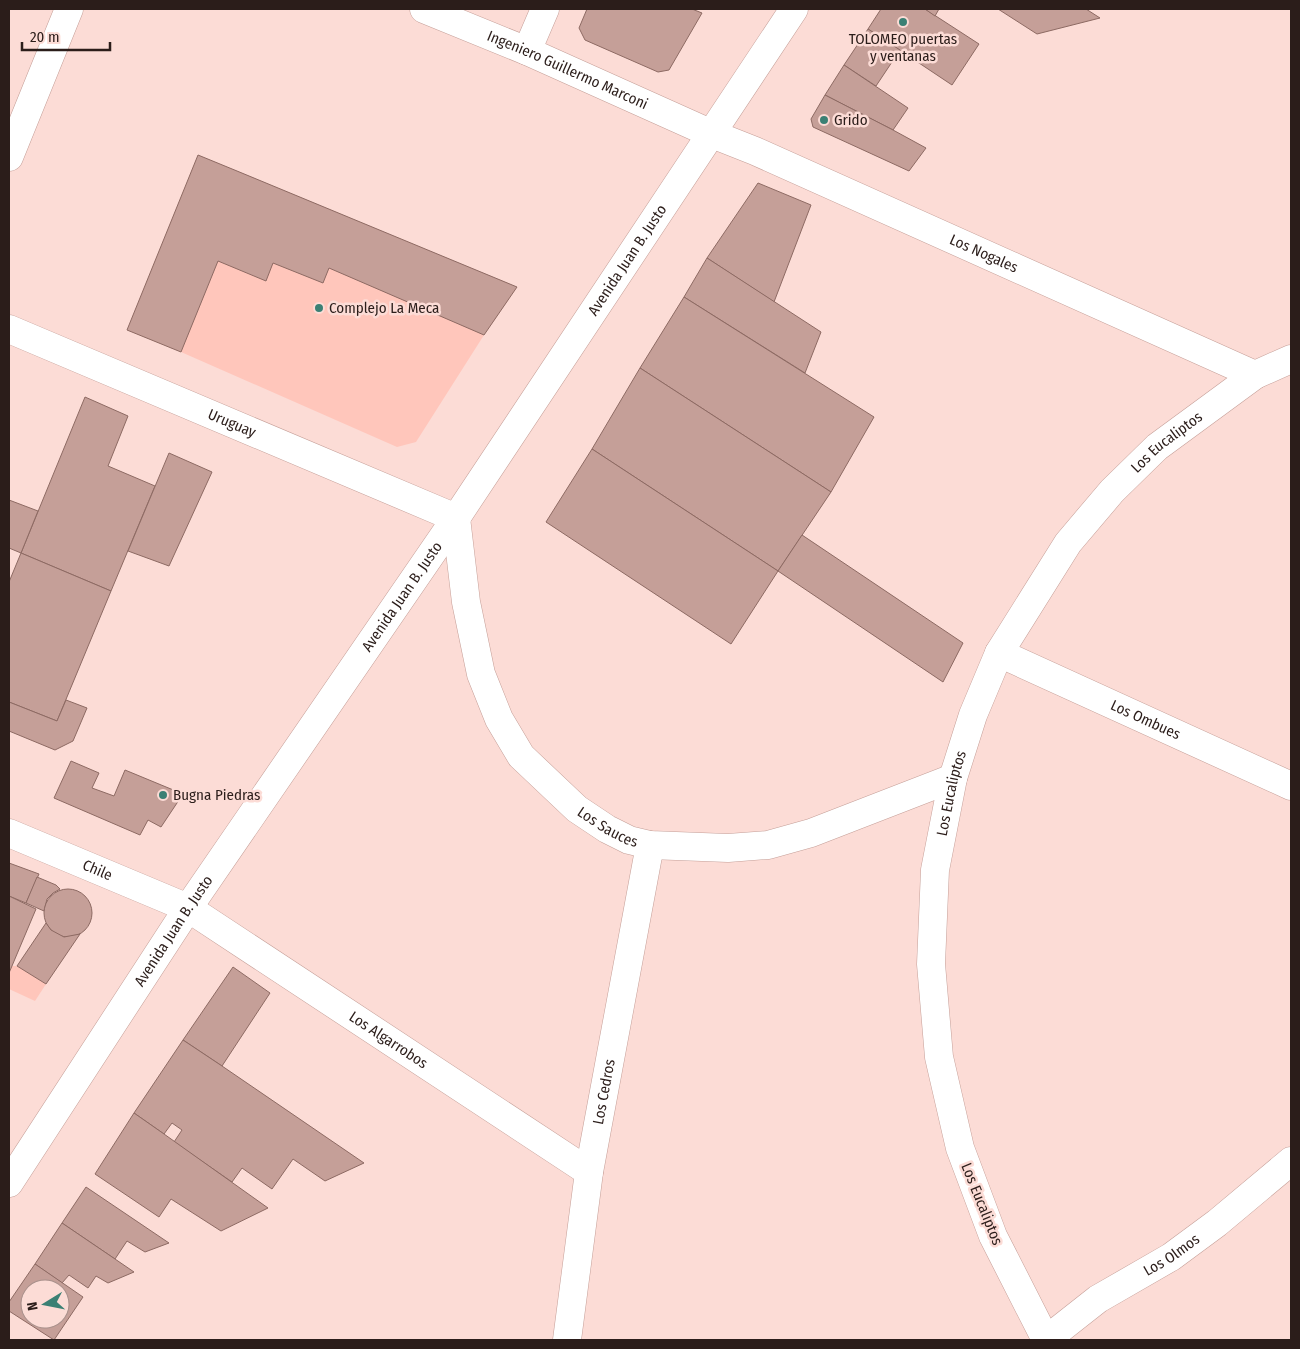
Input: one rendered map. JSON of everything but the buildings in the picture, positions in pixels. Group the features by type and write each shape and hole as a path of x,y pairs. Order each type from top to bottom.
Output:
{"street":[{"path":"9,157 69,9"},
{"name":"Ingeniero Guillermo Marconi","path":"424,9 527,51 712,134"},
{"path":"527,51 545,9"},
{"name":"Avenida Juan B. Justo","path":"9,1183 188,908 456,518 794,9"},
{"name":"Los Nogales","path":"712,134 755,151 1256,375"},
{"name":"Uruguay","path":"9,328 456,518"},
{"name":"Los Eucaliptos","path":"1046,1340 993,1236 960,1148 939,1057 930,964 934,880 953,778 973,715 1000,653 1068,543 1112,492 1157,447 1256,375 1291,359"},
{"name":"Los Sauces","path":"456,518 466,602 481,674 499,719 521,756 578,809 607,829 629,840 650,845 728,848 768,845 811,833 953,778"},
{"name":"Los Ombues","path":"1000,653 1291,786"},
{"name":"Chile","path":"9,833 188,908"},
{"name":"Los Cedros","path":"567,1340 589,1172 650,845"},
{"name":"Los Algarrobos","path":"188,908 589,1172"},
{"name":"Los Olmos","path":"1046,1340 1098,1299 1171,1257 1217,1223 1291,1161"}],"shaded area":[{"name":"Complejo La Meca","path":"198,155 517,287 416,442 397,447 127,330"},
{"path":"12,966 17,966 46,984 35,1001 9,989 9,973"}],"place":[{"name":"TOLOMEO puertas y ventanas","path":"903,22"},
{"name":"Grido","path":"824,120"},
{"name":"Complejo La Meca","path":"319,308"},
{"name":"Bugna Piedras","path":"163,795"}]}
